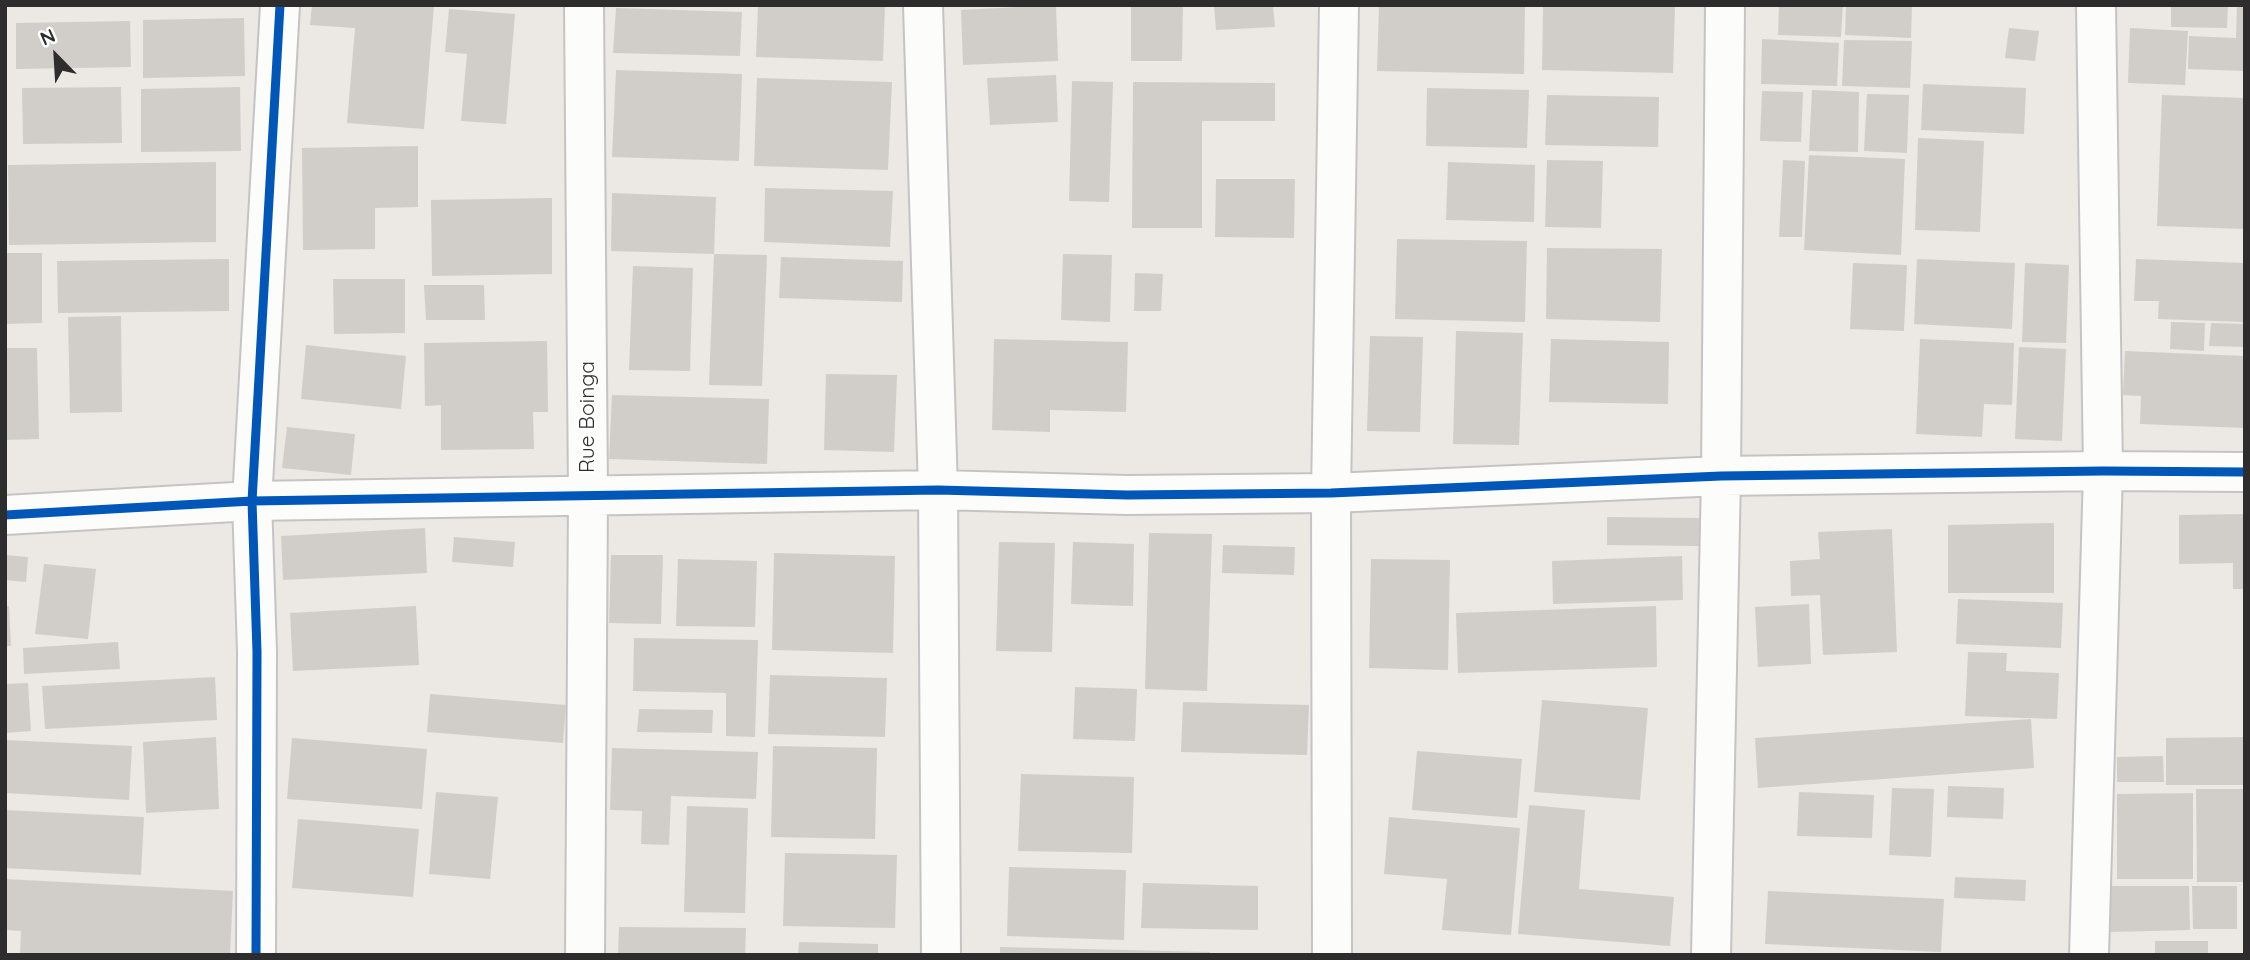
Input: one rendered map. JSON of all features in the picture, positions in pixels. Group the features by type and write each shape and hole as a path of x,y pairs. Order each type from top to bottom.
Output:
{"street":[{"path":"256,955 257,652 252,502 280,5"},
{"name":"Rue Boinga","path":"584,5 588,496 585,955"},
{"path":"923,5 938,491 941,955"},
{"path":"1332,955 1331,493 1339,5"},
{"path":"1711,955 1721,476 1725,5"},
{"path":"2089,955 2103,471 2096,5"},
{"path":"5,515 252,502 938,491 1127,495 1331,493 1721,476 2245,472"}],"building":[{"path":"312,5 434,5 424,129 347,123 355,28 310,25"},
{"path":"758,5 885,5 883,61 756,57"},
{"path":"1056,5 1058,61 963,65 961,10"},
{"path":"1131,5 1183,5 1182,61 1131,61"},
{"path":"1214,5 1273,5 1275,27 1216,30"},
{"path":"1379,5 1525,6 1524,74 1377,71"},
{"path":"1543,5 1675,7 1673,73 1542,70"},
{"path":"1779,5 1843,5 1841,37 1778,35"},
{"path":"1846,5 1912,5 1911,38 1845,35"},
{"path":"2171,5 2228,5 2227,28 2171,27"},
{"path":"2237,5 2245,5 2245,71 2188,69 2189,36 2236,38"},
{"path":"616,8 742,12 740,56 613,53"},
{"path":"449,9 515,14 506,124 461,121 467,54 445,52"},
{"path":"244,18 245,76 143,78 143,20"},
{"path":"130,21 131,67 16,69 16,23"},
{"path":"2009,28 2039,31 2035,61 2005,58"},
{"path":"2130,28 2188,31 2185,85 2128,83"},
{"path":"1762,39 1839,43 1837,86 1761,84"},
{"path":"1844,40 1912,41 1910,88 1842,86"},
{"path":"616,70 742,74 739,161 612,157"},
{"path":"1056,75 1058,122 990,125 987,78"},
{"path":"757,78 892,82 888,170 754,166"},
{"path":"1072,81 1113,82 1109,202 1069,201"},
{"path":"1133,82 1275,83 1275,121 1202,121 1202,228 1132,228"},
{"path":"1923,84 2026,88 2024,134 1921,130"},
{"path":"121,87 122,143 23,144 22,88"},
{"path":"240,87 241,151 141,152 141,89"},
{"path":"1427,88 1529,90 1527,148 1426,146"},
{"path":"1812,90 1859,92 1858,152 1809,151"},
{"path":"1762,91 1803,92 1801,142 1760,141"},
{"path":"1867,94 1909,95 1907,153 1864,151"},
{"path":"1547,95 1659,97 1658,147 1545,145"},
{"path":"2162,95 2245,98 2245,229 2157,226"},
{"path":"1918,138 1984,141 1980,232 1915,230"},
{"path":"418,146 418,207 375,208 375,249 303,250 302,148"},
{"path":"1809,155 1905,159 1901,255 1804,250"},
{"path":"1547,160 1603,161 1601,228 1545,227"},
{"path":"1783,160 1805,161 1802,237 1779,237"},
{"path":"216,162 216,242 9,245 8,165"},
{"path":"1448,162 1535,165 1534,222 1446,220"},
{"path":"1216,179 1295,179 1294,238 1215,237"},
{"path":"765,188 893,191 890,247 764,242"},
{"path":"612,193 716,197 714,254 611,251"},
{"path":"552,198 552,274 432,276 431,200"},
{"path":"1397,239 1527,241 1525,322 1395,319"},
{"path":"1547,248 1662,249 1660,322 1546,319"},
{"path":"5,253 42,253 42,323 5,324"},
{"path":"714,254 767,255 762,386 709,385"},
{"path":"1063,254 1112,255 1110,322 1061,320"},
{"path":"781,257 903,261 902,302 779,298"},
{"path":"229,259 229,311 58,313 57,261"},
{"path":"1917,259 2015,263 2012,329 1914,324"},
{"path":"2136,259 2245,263 2245,322 2158,319 2159,301 2134,301"},
{"path":"1853,263 1907,265 1904,331 1850,329"},
{"path":"2025,263 2069,265 2066,343 2022,342"},
{"path":"633,266 693,268 690,371 629,370"},
{"path":"1135,273 1163,274 1161,311 1134,311"},
{"path":"333,279 405,279 405,333 334,334"},
{"path":"424,285 484,285 485,320 426,320"},
{"path":"121,316 122,412 70,413 68,317"},
{"path":"2171,322 2205,323 2204,351 2170,349"},
{"path":"2211,323 2245,324 2245,347 2209,346"},
{"path":"1456,331 1523,333 1519,445 1453,444"},
{"path":"1370,336 1423,337 1420,432 1367,431"},
{"path":"994,339 1128,342 1126,412 1050,410 1050,432 992,430"},
{"path":"1551,339 1669,342 1668,404 1549,402"},
{"path":"1920,339 2014,343 2012,405 1984,404 1982,437 1916,434"},
{"path":"547,341 548,412 533,412 534,449 441,450 441,405 425,406 424,343"},
{"path":"306,345 406,356 401,409 301,399"},
{"path":"2019,347 2066,349 2062,441 2015,439"},
{"path":"5,348 37,348 39,439 5,440"},
{"path":"2125,351 2245,356 2245,428 2140,424 2141,396 2123,395"},
{"path":"826,374 897,375 894,452 824,450"},
{"path":"612,395 769,399 767,464 609,459"},
{"path":"287,427 355,434 351,475 282,468"},
{"path":"2245,514 2245,589 2233,589 2233,563 2179,564 2179,515"},
{"path":"1607,517 1699,518 1699,546 1607,545"},
{"path":"2054,523 2054,593 1948,593 1948,525"},
{"path":"425,528 427,573 283,580 281,536"},
{"path":"1892,529 1897,652 1823,655 1820,595 1791,596 1790,561 1820,559 1818,532"},
{"path":"1149,533 1212,534 1207,691 1145,689"},
{"path":"454,537 515,542 513,567 452,562"},
{"path":"999,542 1055,543 1052,652 996,651"},
{"path":"1073,542 1134,544 1133,606 1071,604"},
{"path":"1223,545 1295,547 1294,575 1222,573"},
{"path":"774,553 895,556 893,653 772,650"},
{"path":"5,555 28,557 26,582 5,580"},
{"path":"611,555 663,555 661,624 609,623"},
{"path":"1682,556 1683,600 1553,604 1552,561"},
{"path":"678,559 757,561 755,627 676,626"},
{"path":"1371,559 1450,560 1448,670 1369,668"},
{"path":"44,564 96,569 88,639 35,634"},
{"path":"1958,599 2063,603 2061,648 1956,644"},
{"path":"1809,604 1811,664 1758,667 1755,607"},
{"path":"5,606 9,606 11,646 5,646"},
{"path":"416,606 419,665 293,671 290,613"},
{"path":"1656,606 1657,667 1458,673 1456,613"},
{"path":"634,638 758,640 755,737 726,736 726,693 633,691"},
{"path":"118,642 120,669 24,674 23,648"},
{"path":"1968,652 2007,653 2006,671 2059,673 2057,719 1965,716"},
{"path":"770,675 887,678 885,737 768,734"},
{"path":"215,677 217,720 45,729 42,686"},
{"path":"28,683 31,731 5,733 5,684"},
{"path":"1075,687 1137,689 1135,741 1073,739"},
{"path":"430,694 566,705 563,743 427,732"},
{"path":"1542,700 1648,708 1640,800 1534,792"},
{"path":"1183,702 1309,705 1307,755 1181,752"},
{"path":"639,709 713,710 712,733 637,732"},
{"path":"2031,719 2034,768 1758,788 1755,738"},
{"path":"216,737 219,809 146,813 143,742"},
{"path":"2245,737 2245,785 2166,785 2166,738"},
{"path":"292,738 427,749 422,809 287,799"},
{"path":"5,740 132,746 129,800 5,793"},
{"path":"773,746 877,748 875,839 771,837"},
{"path":"612,748 758,752 756,799 671,796 669,845 641,844 642,811 610,810"},
{"path":"1417,751 1522,759 1517,818 1412,810"},
{"path":"2163,756 2164,782 2117,782 2117,757"},
{"path":"1021,774 1134,777 1132,853 1018,851"},
{"path":"1948,786 2004,788 2003,819 1947,817"},
{"path":"1892,788 1934,789 1931,857 1889,855"},
{"path":"2196,789 2245,789 2245,882 2197,882"},
{"path":"436,792 498,797 490,879 429,874"},
{"path":"1799,792 1874,795 1872,838 1797,836"},
{"path":"2193,793 2193,879 2117,879 2117,794"},
{"path":"1529,805 1585,810 1579,889 1674,897 1670,946 1518,934"},
{"path":"687,806 748,808 745,913 684,912"},
{"path":"5,810 144,817 141,875 5,868"},
{"path":"1389,817 1520,828 1511,935 1442,930 1447,879 1384,874"},
{"path":"298,819 419,829 413,897 292,888"},
{"path":"785,853 897,855 895,928 783,926"},
{"path":"1009,867 1126,870 1124,940 1007,936"},
{"path":"1955,877 2026,880 2025,901 1954,898"},
{"path":"5,879 233,891 230,955 20,955 21,931 5,930"},
{"path":"1143,883 1258,886 1258,930 1141,928"},
{"path":"2111,886 2189,886 2190,930 2110,932"},
{"path":"2192,886 2237,886 2237,929 2193,929"},
{"path":"1768,891 1944,899 1941,952 1765,944"},
{"path":"619,927 746,928 745,955 618,955"},
{"path":"2155,941 2208,941 2208,955 2155,955"},
{"path":"799,942 878,944 878,955 798,955"},
{"path":"1000,947 1210,952 1210,955 1000,955"}],"cycle path":[{"path":"256,955 257,652 252,501 280,5"},
{"path":"5,515 252,501 938,490 1127,495 1331,493 1721,476 2245,472"}]}
